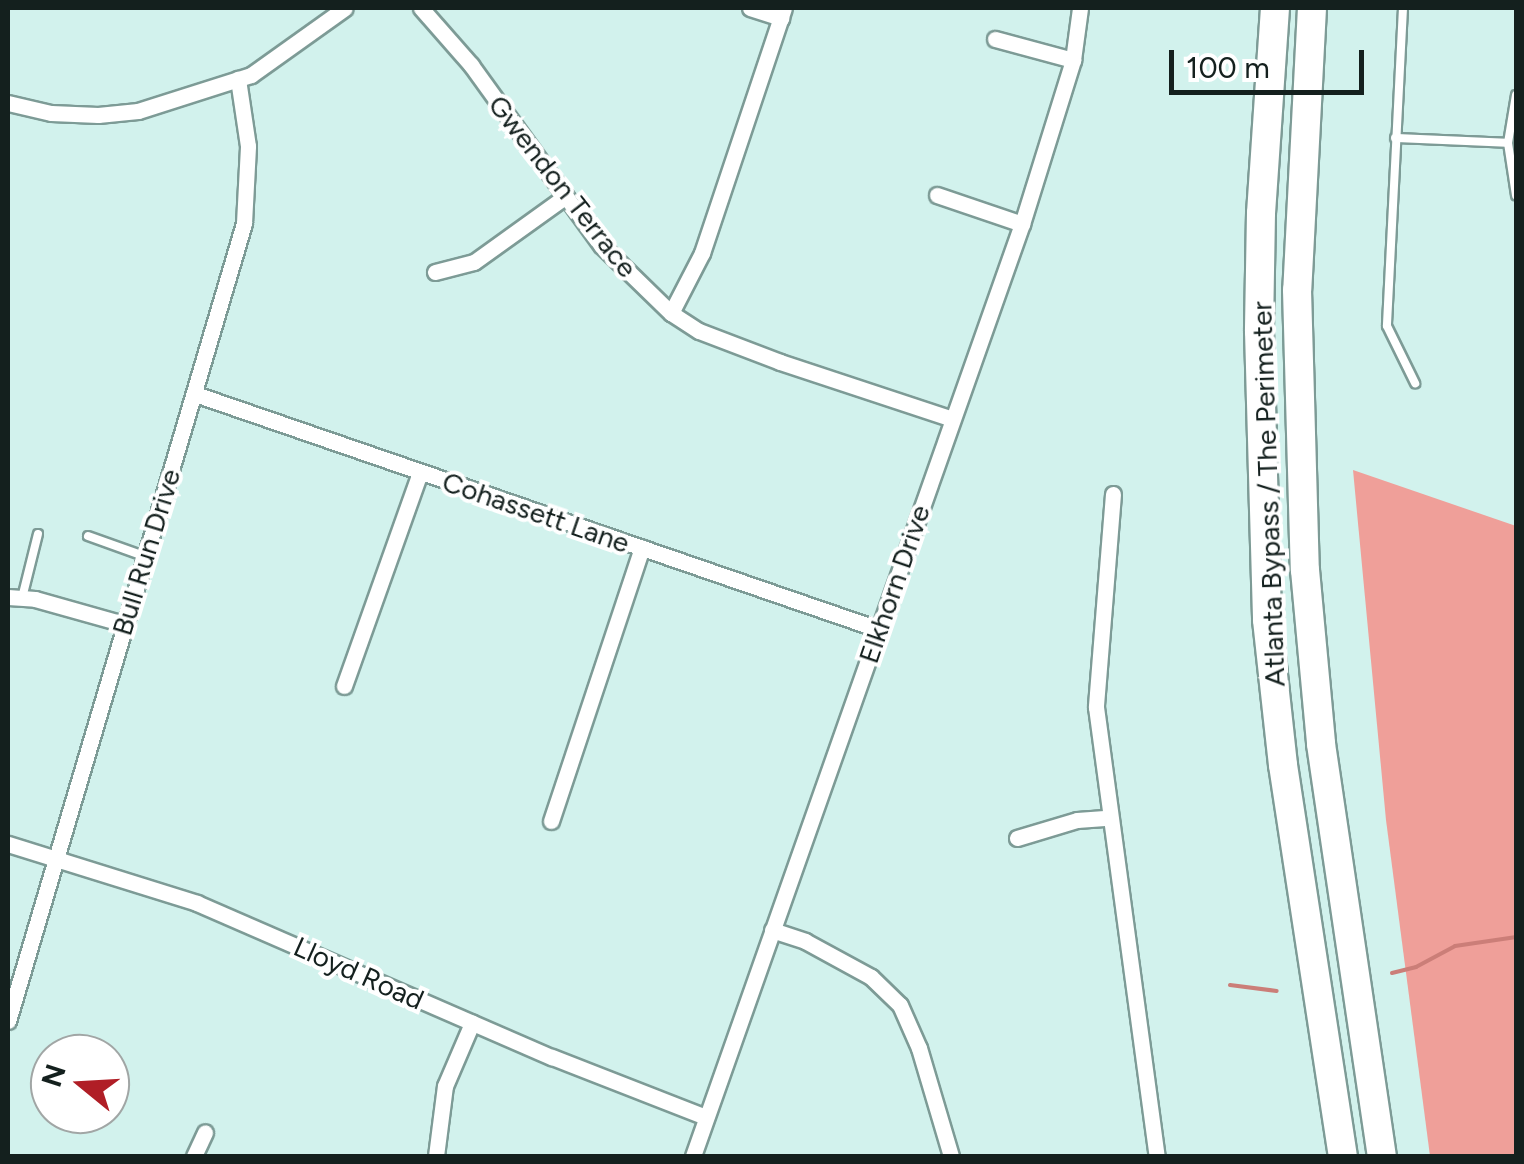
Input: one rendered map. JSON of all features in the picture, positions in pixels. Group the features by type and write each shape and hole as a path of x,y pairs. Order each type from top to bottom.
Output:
{"highway":[{"name":"Atlanta Bypass / The Perimeter","path":"1275,8 1261,212 1259,330 1267,620 1283,765 1342,1156"},
{"name":"Atlanta Bypass / The Perimeter","path":"1312,8 1297,290 1305,570 1321,744 1382,1156"}],"street":[{"path":"8,103 51,113 98,115 138,110 238,78 285,54 345,8"},
{"name":"Gwendon Terrace","path":"421,8 471,65 601,245 671,313 699,331 780,362 952,419"},
{"path":"671,313 702,253 782,12 750,8"},
{"name":"Elkhorn Drive","path":"693,1156 1022,224 1073,60 1080,8"},
{"path":"996,39 1073,60"},
{"name":"Bull Run Drive","path":"8,1021 248,204 248,146 238,78"},
{"path":"938,195 1022,224"},
{"path":"434,272 474,262 566,196"},
{"name":"Cohassett Lane","path":"195,394 878,629"},
{"path":"344,686 420,472"},
{"path":"1113,494 1096,707 1108,818 1157,1156"},
{"path":"551,821 642,548"},
{"path":"15,598 124,624"},
{"path":"1017,838 1050,826 1108,818"},
{"name":"Lloyd Road","path":"8,844 212,910 472,1023 706,1117"},
{"path":"772,930 806,941 859,970 900,1005 918,1048 951,1156"},
{"path":"436,1156 445,1086 472,1023"},
{"path":"194,1156 206,1132"}],"lane":[{"path":"1403,8 1387,326 1415,383"},
{"path":"1516,95 1508,143 1516,195"},
{"path":"1395,138 1508,143"},
{"path":"15,598 38,534"},
{"path":"88,536 144,556"}],"shaded area":[{"path":"1353,470 1516,526 1516,1156 1430,1156 1386,820"}],"waterway":[{"path":"1392,973 1416,967 1455,946 1516,937"},
{"path":"1230,985 1277,991"}]}
